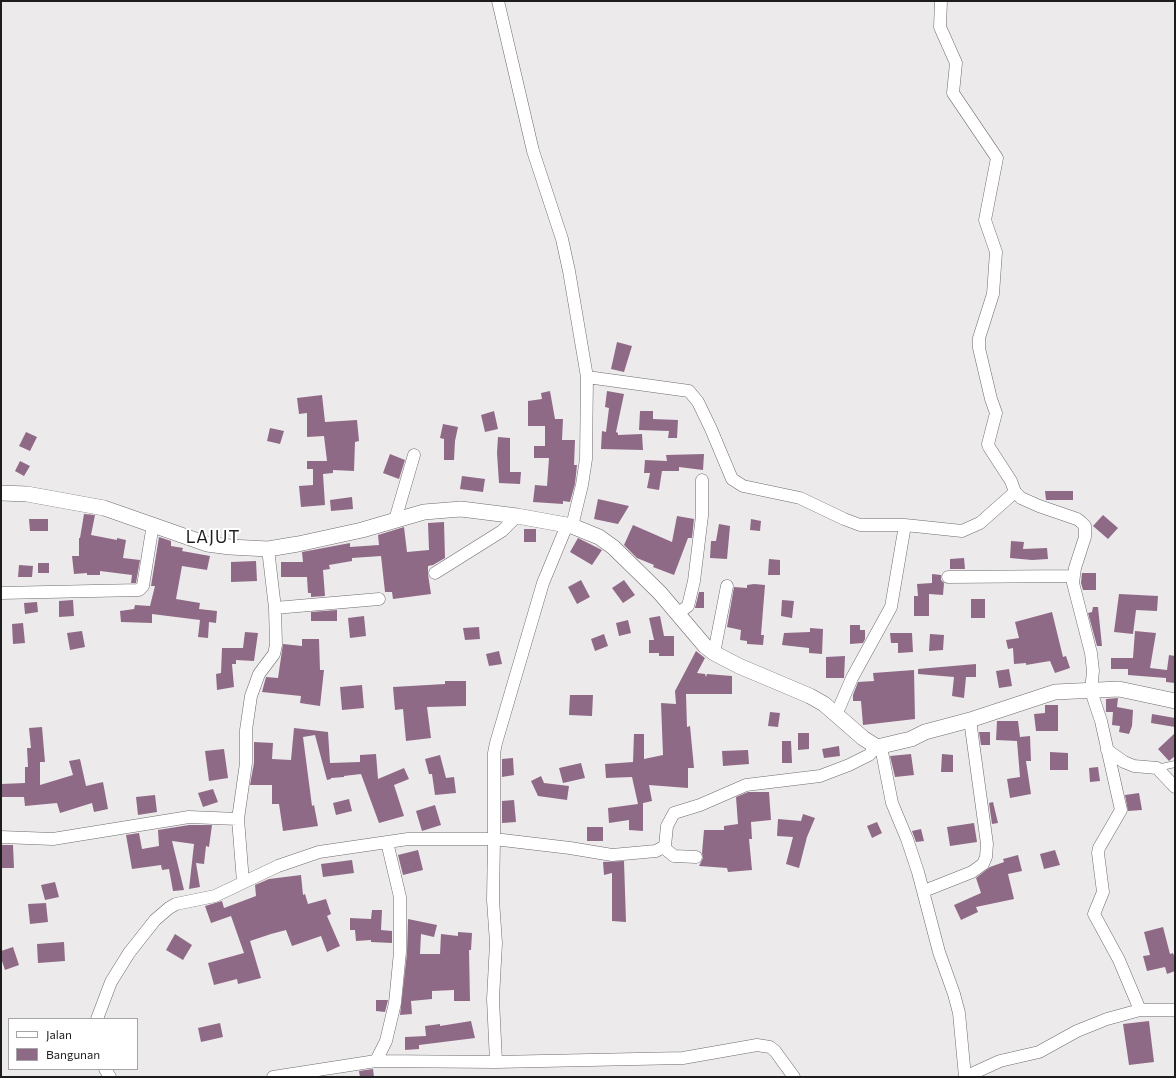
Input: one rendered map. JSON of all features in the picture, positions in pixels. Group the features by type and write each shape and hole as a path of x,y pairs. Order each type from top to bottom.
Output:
{"street":[{"path":"496,1062 493,999 496,943 493,900 494,753 543,583 570,526 582,485 586,459 586,377 569,271 562,239 533,151 498,1"},
{"path":"941,1 940,27 956,63 953,93 996,158 985,220 996,252 993,294 979,338 979,348 991,399 996,413 988,444 989,448 1011,481 1015,492 1021,498 1039,506 1077,518 1085,526 1085,537 1073,576 1091,653 1093,671 1091,691 1101,721 1121,810 1099,848 1103,892 1094,914 1119,960 1140,1010"},
{"path":"586,377 689,391 698,402 712,429 732,479 743,486 800,498 860,525 905,525 962,531 980,523 1015,492"},
{"path":"395,520 414,454"},
{"path":"677,614 688,606 694,581 702,516 702,480"},
{"path":"1,493 27,494 82,502 153,524 207,544 230,547 268,549 298,544 424,512 461,509 517,516 570,526 599,537 613,547 660,593 705,646 714,653 739,666 810,696 824,704 862,738 878,747 892,803 908,839 924,891 939,952 954,994 959,1013 965,1077 1008,1059 1039,1052 1077,1032 1107,1019 1140,1010 1175,1010"},
{"path":"435,573 502,531 517,516"},
{"path":"1,593 139,590 142,586 153,524"},
{"path":"836,715 852,678 891,607 905,525"},
{"path":"243,882 238,819 246,763 246,730 251,696 259,674 276,649 275,608 268,549"},
{"path":"948,578 1073,576"},
{"path":"714,653 727,586"},
{"path":"275,608 379,599"},
{"path":"97,1018 110,982 129,953 155,920 169,908 176,904 207,898 294,860 319,852 408,839 494,839 612,855 638,854 656,851 663,848 666,841 668,821 674,813 700,805 746,786 820,776 869,755 878,747 970,720 1055,692 1119,689 1175,701"},
{"path":"924,891 972,872 983,864 986,857 987,844 970,720"},
{"path":"1107,750 1124,762 1134,766 1157,768 1175,786"},
{"path":"1,838 53,840 189,817 238,819"},
{"path":"376,1061 386,1041 395,1003 400,952 401,902 387,842"},
{"path":"663,848 674,856 696,857"},
{"path":"273,1077 376,1061 496,1062 683,1058 763,1045 770,1047 780,1056 794,1077"}],"lane":[{"path":"1157,768 1175,764"}],"building":[{"path":"617,342 632,346 624,372 611,369"},
{"path":"550,391 555,419 563,419 562,440 575,440 574,465 577,465 575,484 570,502 563,501 563,504 533,502 535,485 547,486 549,458 534,458 534,446 545,446 545,426 528,426 528,401 542,399 541,393"},
{"path":"607,391 624,394 616,432 618,435 642,434 643,450 601,449 602,431 606,432 609,408 605,407"},
{"path":"322,395 325,422 357,420 359,441 355,442 354,471 333,470 333,473 323,474 325,505 301,507 299,486 313,485 313,469 307,469 307,461 327,461 324,436 307,437 307,413 299,414 297,398"},
{"path":"494,411 498,429 485,432 481,415"},
{"path":"640,411 653,411 653,419 678,420 677,438 668,438 669,431 639,430"},
{"path":"443,424 458,427 455,441 454,460 444,460 444,439 440,438"},
{"path":"270,428 284,431 280,444 267,441"},
{"path":"26,432 37,437 30,451 19,446"},
{"path":"498,437 510,438 510,472 521,472 520,484 499,483 497,453"},
{"path":"390,454 405,460 399,479 383,473"},
{"path":"704,454 703,470 679,467 679,471 662,471 659,490 647,488 650,473 644,473 645,460 667,461 666,455"},
{"path":"20,461 30,466 24,476 15,471"},
{"path":"462,476 485,479 483,492 460,489"},
{"path":"1045,491 1073,491 1073,500 1046,500"},
{"path":"352,497 353,509 331,511 330,500"},
{"path":"598,499 629,506 618,524 594,519"},
{"path":"84,514 95,515 91,535 117,540 117,538 126,540 123,558 140,560 136,583 131,583 132,575 100,571 100,575 87,575 87,573 74,574 72,556 79,556 79,538"},
{"path":"1103,515 1118,528 1108,539 1093,526"},
{"path":"677,516 694,519 692,538 688,538 674,575 653,567 654,565 637,558 624,545 633,525 672,542"},
{"path":"29,519 48,519 48,531 30,531"},
{"path":"751,519 761,521 760,531 750,530"},
{"path":"444,522 445,558 433,565 428,566 431,594 393,599 392,592 385,592 381,556 352,558 352,561 329,565 330,569 323,570 325,596 311,597 311,593 308,593 307,577 281,577 281,562 303,562 302,552 350,543 350,547 379,545 378,535 404,527 407,552 429,550 428,523"},
{"path":"719,524 730,526 727,559 710,558 711,541 716,541"},
{"path":"524,529 536,529 536,542 524,542"},
{"path":"159,537 171,541 171,546 183,548 182,551 210,556 207,570 182,566 176,599 200,603 199,609 217,611 216,623 209,622 208,638 198,637 200,620 152,614 152,623 121,622 120,611 134,609 135,605 150,606 155,586 151,586"},
{"path":"578,538 602,550 592,565 570,552"},
{"path":"1011,541 1024,542 1023,549 1047,548 1048,559 1032,560 1010,558"},
{"path":"964,558 965,569 950,569 950,559"},
{"path":"769,559 780,560 780,575 768,575"},
{"path":"256,561 257,581 231,582 231,562"},
{"path":"38,563 49,563 49,573 38,573"},
{"path":"19,565 33,566 32,577 18,577"},
{"path":"1082,573 1096,573 1096,590 1083,590 1081,583"},
{"path":"932,574 941,575 941,580 944,583 943,595 929,594 929,616 914,616 914,596 918,596 917,584 932,583"},
{"path":"581,580 590,597 577,604 568,587"},
{"path":"624,580 635,595 623,603 612,588"},
{"path":"747,585 765,585 761,635 764,635 763,645 747,644 747,641 740,640 741,630 727,627 734,587 747,588"},
{"path":"699,592 704,592 704,608 695,608"},
{"path":"1119,594 1158,596 1157,611 1136,610 1133,634 1114,632"},
{"path":"971,599 985,599 985,618 971,618"},
{"path":"73,600 74,616 59,617 59,601"},
{"path":"782,600 794,601 792,618 781,616"},
{"path":"37,602 38,612 25,614 24,603"},
{"path":"1093,607 1098,607 1102,646 1097,646 1088,613 1092,612"},
{"path":"337,610 337,621 311,621 311,612"},
{"path":"1052,612 1063,657 1066,656 1070,668 1055,673 1050,661 1026,665 1026,663 1014,664 1013,648 1008,649 1006,640 1019,638 1015,622"},
{"path":"364,616 366,636 350,638 348,618"},
{"path":"660,616 664,636 674,636 674,656 659,656 659,653 649,653 649,640 654,640 649,618"},
{"path":"628,620 631,633 619,636 616,623"},
{"path":"23,623 25,643 13,644 12,624"},
{"path":"850,625 860,625 860,630 865,630 865,639 863,643 850,644"},
{"path":"479,627 480,639 465,640 463,628"},
{"path":"810,628 823,629 822,654 809,653 809,648 782,645 784,633 810,632"},
{"path":"82,631 85,647 70,650 67,633"},
{"path":"1135,631 1156,633 1150,668 1167,670 1169,655 1175,656 1175,683 1166,682 1166,678 1128,675 1128,669 1111,669 1111,658 1133,658"},
{"path":"245,632 258,633 254,661 236,660 236,664 232,664 234,687 217,690 216,674 221,673 222,648 243,648"},
{"path":"890,633 912,633 913,652 898,653 898,643 891,643"},
{"path":"604,634 608,646 595,651 591,639"},
{"path":"930,634 944,635 943,650 929,651"},
{"path":"302,639 319,639 320,670 324,670 320,706 300,703 301,696 262,692 266,677 278,678 283,644 302,646"},
{"path":"499,651 502,664 489,666 486,654"},
{"path":"696,651 705,658 697,673 705,674 706,677 707,674 732,676 732,694 686,694 687,727 690,726 694,768 688,768 688,788 649,785 652,801 643,803 643,831 629,830 629,820 609,823 608,808 638,804 632,777 606,778 605,764 633,762 634,734 644,734 644,759 663,755 661,703 676,704 675,691"},
{"path":"845,656 844,678 826,678 826,657"},
{"path":"976,664 976,677 966,677 964,698 952,696 954,677 918,674 918,669"},
{"path":"1009,669 1012,686 999,688 996,671"},
{"path":"914,670 915,719 863,725 861,701 853,701 853,695 858,682 874,681 873,673"},
{"path":"445,681 466,681 466,706 427,707 431,738 406,741 403,709 395,710 393,687 445,684"},
{"path":"362,685 364,708 342,710 340,687"},
{"path":"570,695 593,695 592,716 569,715"},
{"path":"1118,698 1117,707 1133,710 1132,726 1129,734 1119,732 1120,726 1112,725 1113,712 1106,712 1106,699"},
{"path":"1045,705 1058,705 1058,731 1036,731 1034,714 1045,713"},
{"path":"770,712 780,713 778,727 768,726"},
{"path":"1152,714 1175,718 1175,727 1151,723"},
{"path":"997,721 1018,721 1020,737 1030,736 1031,761 1026,761 1031,794 1010,798 1007,779 1020,777 1017,741 996,740"},
{"path":"42,727 45,762 40,762 40,785 73,775 69,761 80,759 86,786 103,782 108,809 94,812 92,803 60,813 57,803 25,806 24,797 1,797 1,784 25,783 25,767 28,767 27,748 31,748 29,728"},
{"path":"294,728 328,732 330,763 360,762 360,755 376,754 378,779 404,768 409,779 394,785 404,816 379,823 361,774 331,778 327,780 315,735 303,737 312,806 314,805 318,826 283,831 279,804 272,804 272,785 250,785 254,763 254,742 273,743 272,759 291,760"},
{"path":"979,732 990,732 990,745 981,745"},
{"path":"798,733 809,733 809,749 798,750"},
{"path":"1175,733 1175,756 1169,761 1158,749"},
{"path":"782,741 791,741 792,763 782,763"},
{"path":"839,746 840,756 824,758 822,749"},
{"path":"224,749 228,778 209,781 205,751"},
{"path":"748,750 749,764 723,766 722,751"},
{"path":"1050,752 1068,753 1068,770 1050,770"},
{"path":"911,754 914,775 895,777 890,756"},
{"path":"942,754 953,755 953,772 941,772"},
{"path":"440,755 446,778 454,777 456,793 435,795 432,774 429,774 425,759"},
{"path":"513,758 514,775 502,777 502,759"},
{"path":"581,763 585,778 563,783 559,768"},
{"path":"1098,767 1100,781 1090,782 1089,768"},
{"path":"541,776 544,783 569,786 567,800 538,796 531,781"},
{"path":"213,789 218,802 203,807 198,793"},
{"path":"748,792 769,792 771,820 751,822 752,839 749,839 752,870 728,872 727,868 699,866 703,858 704,830 724,830 724,826 738,824 736,797"},
{"path":"1139,793 1142,810 1128,811 1125,795"},
{"path":"155,795 157,812 138,815 136,797"},
{"path":"349,799 352,811 336,815 333,803"},
{"path":"514,800 516,822 502,823 502,801"},
{"path":"993,802 998,823 992,824 989,803"},
{"path":"435,805 441,825 422,831 416,811"},
{"path":"803,814 815,818 807,837 799,868 786,864 793,837 777,836 778,819 801,821"},
{"path":"877,822 882,833 872,838 867,826"},
{"path":"974,823 977,842 950,846 947,827"},
{"path":"189,825 212,825 209,847 206,846 204,864 196,863 200,887 189,889 194,844 172,841 184,890 173,891 169,869 162,870 161,865 132,869 126,835 139,833 142,849 159,846 158,830"},
{"path":"587,827 603,827 603,841 587,841"},
{"path":"921,829 924,841 916,842 912,831"},
{"path":"1,845 13,845 14,868 1,868"},
{"path":"418,850 423,870 403,875 398,855"},
{"path":"1055,850 1060,865 1044,869 1040,854"},
{"path":"1018,855 1022,871 1008,874 1014,899 976,907 978,912 961,920 954,905 981,893 976,878 990,867 1004,862 1003,859"},
{"path":"352,860 354,873 323,877 321,864"},
{"path":"624,861 626,922 612,921 612,873 604,875 603,862"},
{"path":"301,875 303,895 305,894 308,904 326,899 331,914 327,916 340,946 327,952 321,936 292,946 286,930 271,934 250,941 261,978 238,984 237,979 214,985 208,963 244,953 231,916 211,923 205,906 222,901 224,908 256,896 255,885 269,879"},
{"path":"55,882 59,897 45,900 41,885"},
{"path":"46,903 48,922 30,924 28,904"},
{"path":"372,910 382,910 381,930 392,931 392,943 371,942 371,940 356,941 355,930 350,930 350,918 371,919"},
{"path":"408,919 437,925 434,937 421,934 420,954 440,954 441,934 458,936 458,932 472,933 471,950 469,950 470,1001 454,1001 454,990 432,991 432,999 411,1001 412,1014 400,1015 407,953"},
{"path":"1163,927 1170,954 1173,953 1175,959 1175,971 1167,974 1165,967 1147,971 1143,956 1150,955 1144,932"},
{"path":"175,934 192,945 183,960 166,950"},
{"path":"64,942 65,961 38,963 37,944"},
{"path":"13,947 19,965 5,970 1,958 1,951"},
{"path":"376,1000 388,1000 385,1012 376,1011"},
{"path":"471,1021 475,1038 419,1045 419,1049 405,1050 405,1037 426,1036 425,1026 440,1024 440,1026"},
{"path":"1149,1021 1154,1062 1129,1065 1123,1024"},
{"path":"220,1023 223,1037 201,1042 198,1028"},
{"path":"373,1069 374,1077 360,1077 359,1071"}],"district":[{"name":"LAJUT","path":"213,537"}]}
